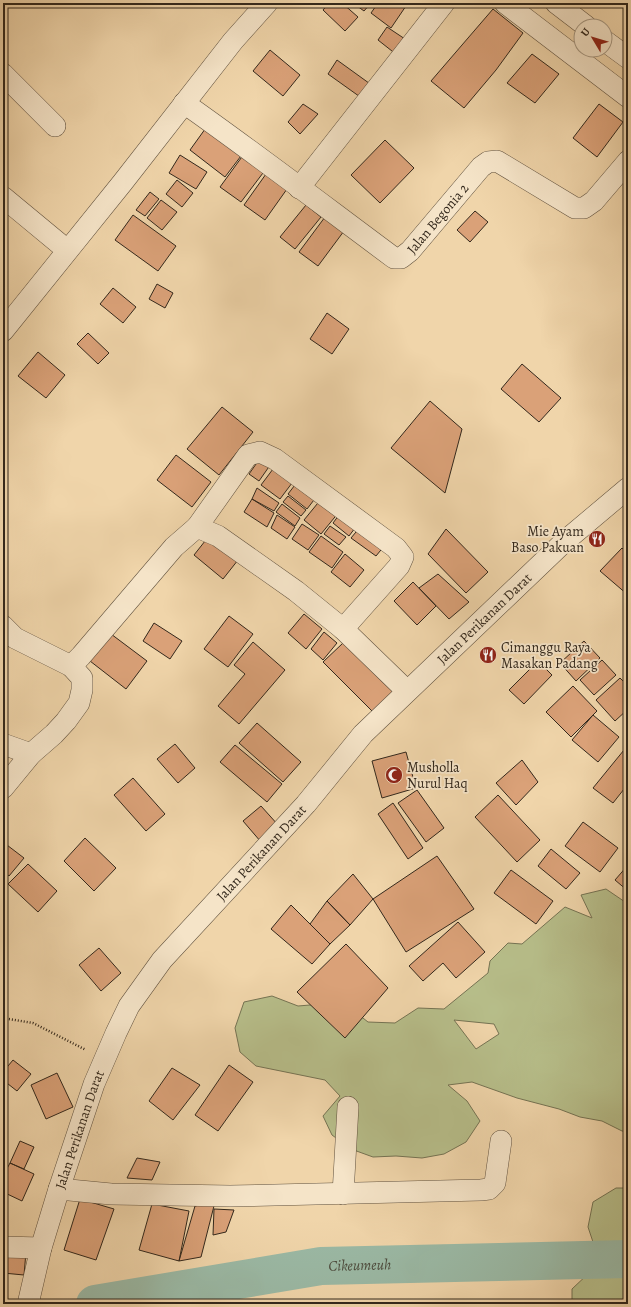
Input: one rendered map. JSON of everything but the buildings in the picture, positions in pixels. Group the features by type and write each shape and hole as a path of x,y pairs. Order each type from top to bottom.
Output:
{"street":[{"path":"3,331 123,182 233,41 267,3"},
{"path":"299,188 444,3"},
{"path":"505,3 628,97"},
{"path":"558,4 576,18"},
{"path":"613,47 628,58"},
{"path":"3,74 55,126"},
{"name":"Jalan Begonia 2","path":"184,103 240,142 299,188 394,258 401,258 410,251 481,167 488,162 497,161 575,208 584,208 594,201 628,161"},
{"path":"3,196 67,250"},
{"path":"71,666 174,547 197,527 248,455 260,452 275,459 396,548 403,557 399,566 343,628"},
{"name":"Jalan Perikanan Darat","path":"30,1297 41,1248 94,1084 129,1006 162,960 306,804 363,734 565,541 627,491"},
{"path":"197,527 218,536 296,591 343,628 407,691"},
{"path":"3,788 31,754 54,734 66,721 79,703 82,690 82,678 71,666 7,633"},
{"path":"3,744 31,754"},
{"path":"343,1194 348,1107"},
{"path":"59,1189 111,1194 230,1196 480,1190 489,1189 495,1183 501,1141"},
{"path":"3,1247 41,1248"}],"path":[{"path":"3,1018 33,1023 104,1059"}],"green space":[{"path":"606,889 628,904 628,1132 622,1131 602,1121 580,1117 559,1109 517,1098 472,1082 448,1085 467,1101 480,1121 466,1142 444,1154 422,1158 396,1156 373,1157 351,1149 332,1135 323,1116 340,1096 325,1080 256,1066 240,1052 235,1028 244,1002 272,996 298,1006 322,1004 349,1007 368,1022 395,1023 418,1008 444,1009 488,973 490,961 508,943 522,944 565,907 592,918 581,895","holes":["454,1020 494,1024 499,1034 476,1049"]},
{"path":"616,1188 628,1188 628,1304 572,1304 572,1289 590,1272 595,1248 588,1227 593,1202"}],"waterway":[{"name":"Cikeumeuh","path":"95,1304 321,1266 628,1259"}],"place":[{"name":"Mie Ayam Baso Pakuan","path":"597,539"},
{"name":"Cimanggu Raya Masakan Padang","path":"488,655"},
{"name":"Musholla Nurul Haq","path":"394,775"}]}
